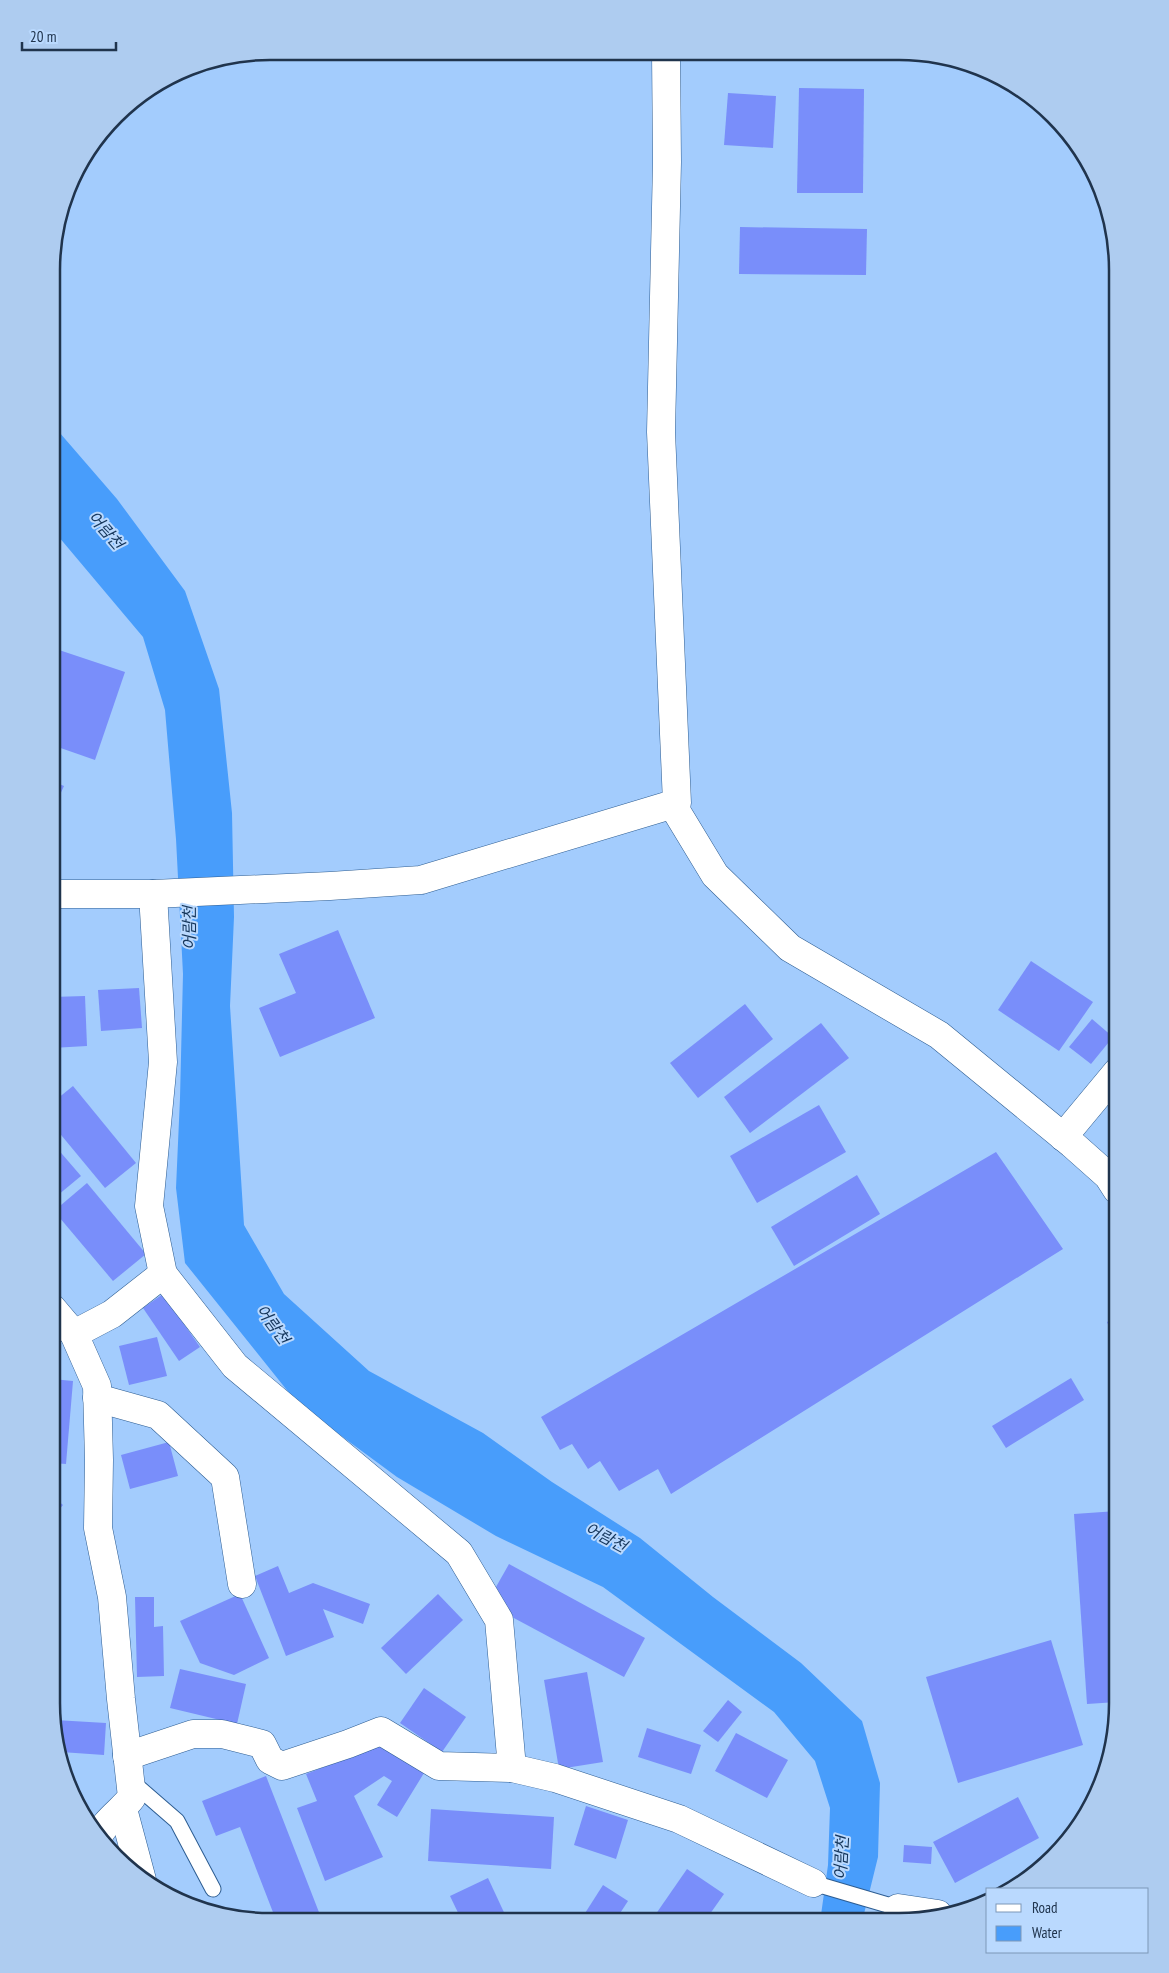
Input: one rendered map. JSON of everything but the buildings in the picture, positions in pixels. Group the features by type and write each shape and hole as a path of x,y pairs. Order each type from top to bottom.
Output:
{"street":[{"path":"60,894 153,894 421,880 677,803 661,432 668,162 666,60"},
{"path":"672,804 715,875 790,948 939,1035 1109,1177"},
{"path":"153,894 163,1062 149,1206 163,1274 235,1366 459,1553 500,1620 512,1768"},
{"path":"1063,1137 1109,1083"},
{"path":"74,1334 112,1314 163,1274"},
{"path":"60,1317 74,1334 96,1386 100,1460 98,1528 112,1597 132,1798 101,1829"},
{"path":"97,1398 158,1415 224,1478 242,1584"},
{"path":"129,1768 193,1734 222,1734 262,1744 270,1760 282,1766 381,1732 439,1766 512,1768 555,1778 679,1819 813,1883"},
{"path":"123,1809 139,1867"}],"lane":[{"path":"129,1768 177,1821 213,1889"},
{"path":"813,1883 903,1913"}],"water":[{"name":"어람천","path":"60,433 117,499 185,591 219,689 232,813 234,917 230,1006 244,1225 284,1294 369,1371 483,1433 552,1482 640,1538 713,1597 801,1663 862,1721 880,1783 878,1857 864,1913 821,1913 828,1865 830,1808 815,1761 774,1712 603,1587 496,1536 397,1477 298,1404 185,1263 176,1188 183,974 176,839 165,710 143,637 60,538"}]}
